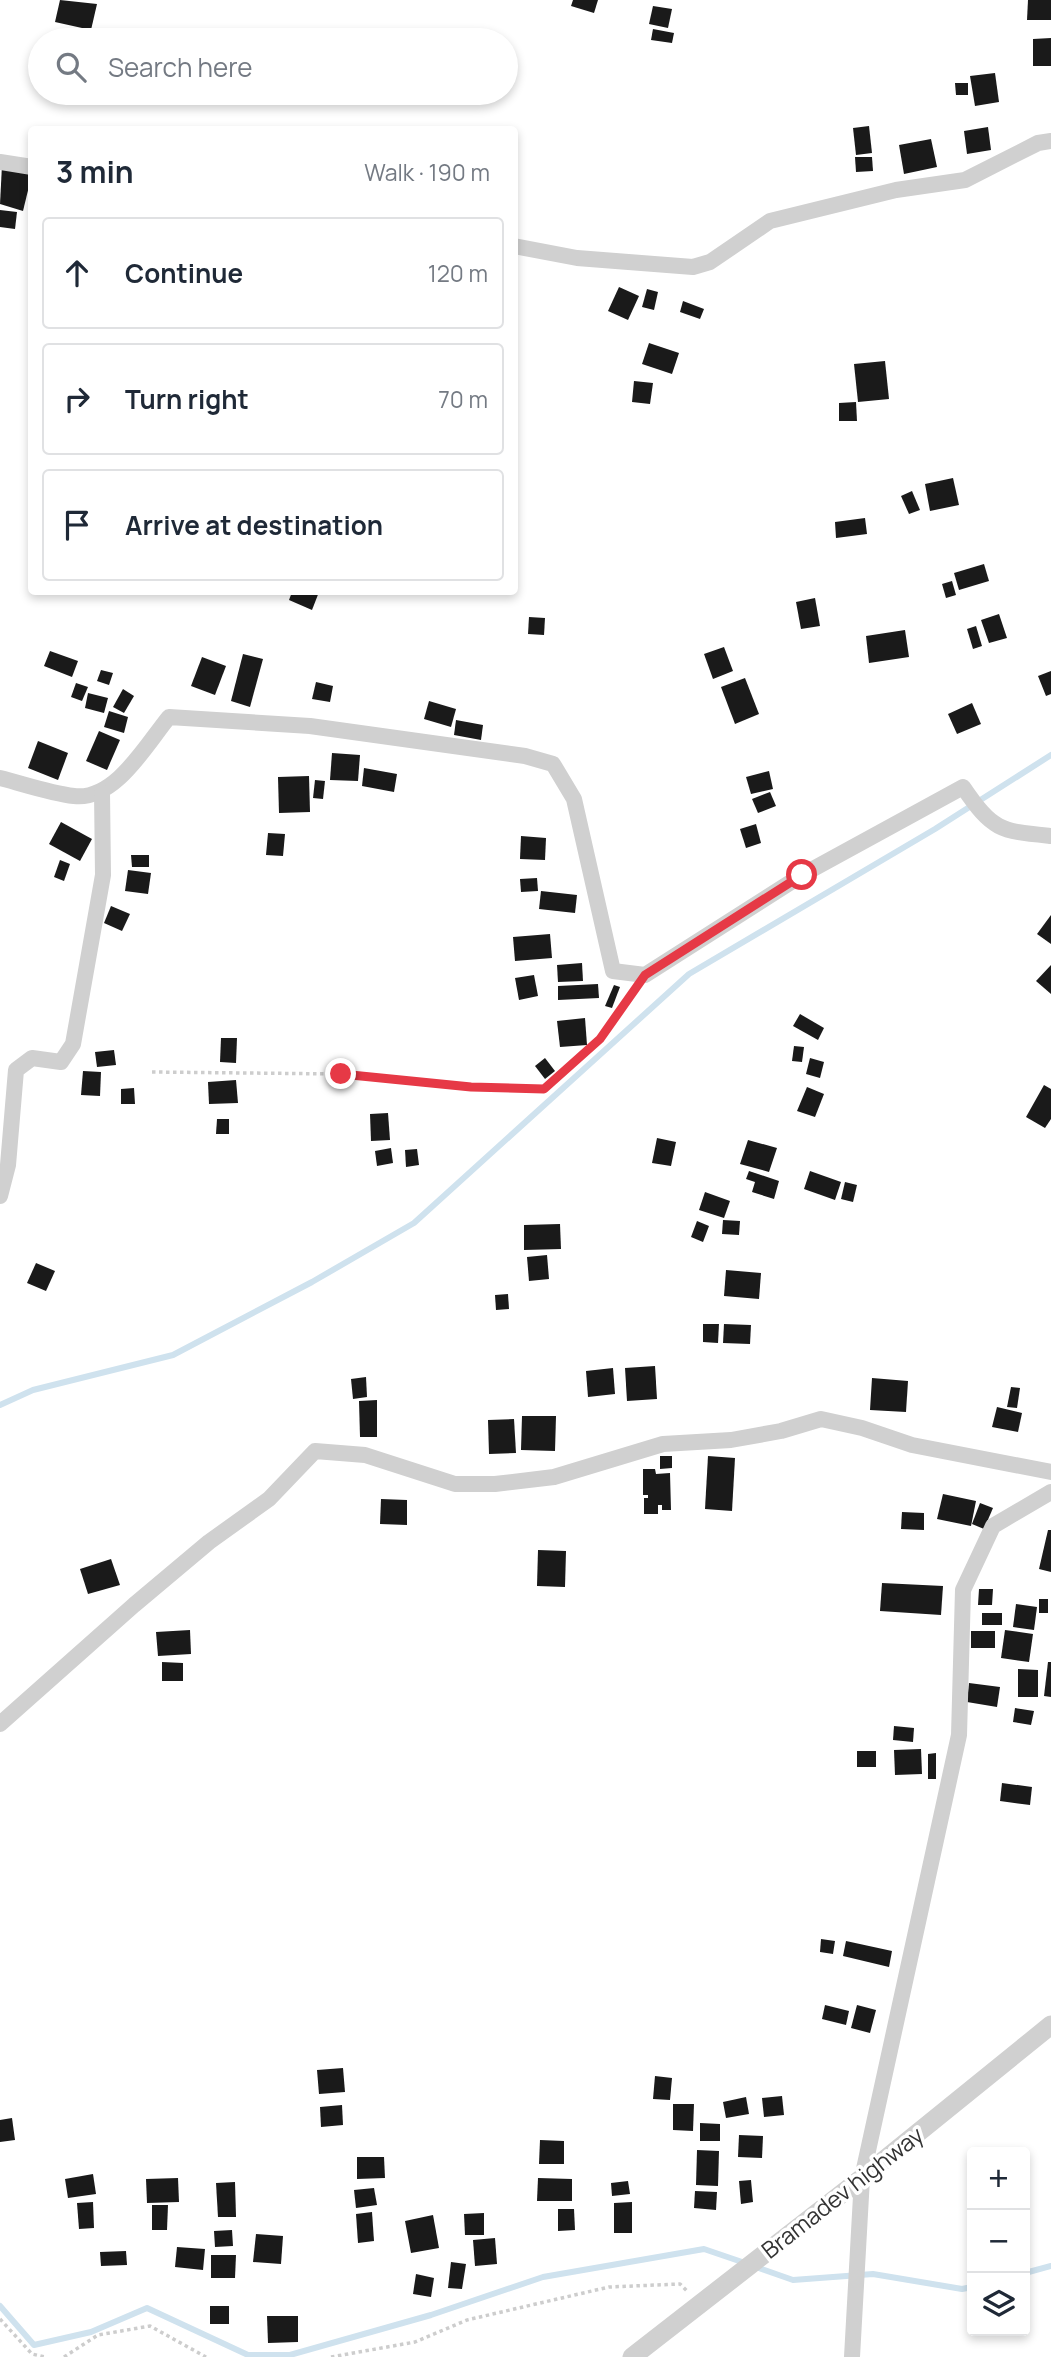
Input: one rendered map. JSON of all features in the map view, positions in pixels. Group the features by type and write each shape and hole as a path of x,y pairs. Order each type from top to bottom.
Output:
{"street":[{"path":"518,247 577,258 693,267 710,262 771,221 896,190 965,180 1038,143 1051,141"},
{"path":"0,162 28,166"},
{"path":"0,778 76,796 102,792 129,767 169,717 310,726 525,755 553,764 574,799 613,971 645,975 802,875 963,787 983,817 1006,831 1051,836"},
{"path":"0,1196 8,1165 16,1070 32,1058 61,1062 73,1044 103,875 102,792"},
{"path":"0,1724 209,1542 269,1499 315,1451 366,1455 455,1485 495,1483 554,1477 663,1444 731,1440 781,1431 821,1419 862,1428 912,1445 1051,1472"},
{"path":"852,2357 862,2178 959,1735 963,1590 993,1526 1051,1492"},
{"name":"Bramadev highway","path":"632,2357 862,2178 1051,2025"}],"path":[{"path":"152,1072 341,1074 471,1087 544,1089 600,1039 645,975"},
{"path":"331,2357 415,2342 467,2320 609,2287 680,2284 700,2303"},
{"path":"0,2319 32,2354 45,2357"},
{"path":"64,2357 98,2334 150,2326 206,2357"}],"building":[{"path":"60,0 97,4 91,28 55,22"},
{"path":"573,0 598,0 594,13 571,6"},
{"path":"1028,0 1051,0 1051,20 1027,20"},
{"path":"653,6 672,9 668,28 649,24"},
{"path":"653,29 674,33 672,43 651,40"},
{"path":"1051,38 1051,66 1033,66 1033,39"},
{"path":"995,73 999,102 975,106 970,76"},
{"path":"955,83 968,83 968,95 956,95"},
{"path":"869,126 872,153 856,155 853,128"},
{"path":"988,127 991,150 967,154 964,131"},
{"path":"931,139 937,167 904,174 899,145"},
{"path":"855,157 872,157 873,171 856,172"},
{"path":"2,165 28,173 28,190 23,211 0,204"},
{"path":"0,210 17,212 15,229 0,227"},
{"path":"619,287 639,296 628,320 608,311"},
{"path":"647,289 658,292 654,310 642,307"},
{"path":"683,301 704,309 700,319 680,312"},
{"path":"649,343 679,353 672,374 642,364"},
{"path":"885,361 889,399 858,402 854,364"},
{"path":"634,381 653,383 650,404 632,402"},
{"path":"856,402 857,421 839,421 839,403"},
{"path":"953,478 959,505 930,511 925,484"},
{"path":"912,491 920,510 909,514 901,496"},
{"path":"865,518 867,534 836,538 835,522"},
{"path":"984,564 989,581 959,590 954,573"},
{"path":"952,581 956,595 946,598 942,584"},
{"path":"291,595 318,595 312,610 289,600"},
{"path":"815,598 820,626 801,629 796,602"},
{"path":"999,614 1007,638 989,643 981,620"},
{"path":"529,617 545,618 544,635 528,634"},
{"path":"976,626 982,646 973,649 967,629"},
{"path":"905,630 909,657 869,663 866,636"},
{"path":"724,647 733,671 713,679 704,654"},
{"path":"50,651 78,661 72,677 44,666"},
{"path":"243,654 263,659 250,707 231,701"},
{"path":"202,657 226,666 215,695 191,686"},
{"path":"101,670 113,673 109,685 97,681"},
{"path":"1051,671 1051,694 1046,696 1038,676"},
{"path":"745,678 759,714 735,724 721,687"},
{"path":"316,682 333,686 330,702 312,699"},
{"path":"76,683 88,687 82,701 71,697"},
{"path":"123,689 134,696 124,713 113,707"},
{"path":"88,693 108,698 104,713 85,708"},
{"path":"429,701 456,709 451,727 424,719"},
{"path":"972,703 981,724 957,734 948,714"},
{"path":"109,711 128,717 124,733 104,727"},
{"path":"456,720 483,725 481,740 454,735"},
{"path":"99,731 120,740 107,770 86,761"},
{"path":"38,741 68,753 58,780 28,768"},
{"path":"332,753 360,755 358,781 330,780"},
{"path":"364,768 397,774 394,792 362,786"},
{"path":"769,771 773,789 751,794 746,777"},
{"path":"309,776 310,812 279,813 278,777"},
{"path":"315,780 325,781 323,799 313,798"},
{"path":"770,792 776,806 758,813 752,799"},
{"path":"61,822 92,839 80,861 49,844"},
{"path":"756,824 761,843 746,848 740,829"},
{"path":"268,833 285,834 283,856 266,855"},
{"path":"521,836 546,838 545,860 520,859"},
{"path":"131,855 149,855 149,867 132,867"},
{"path":"60,860 70,864 64,881 54,877"},
{"path":"128,870 151,873 148,894 125,891"},
{"path":"537,878 538,891 521,892 520,879"},
{"path":"541,891 577,895 575,913 539,909"},
{"path":"111,906 130,914 122,931 104,923"},
{"path":"1051,915 1051,944 1037,934"},
{"path":"550,934 552,958 515,961 513,937"},
{"path":"582,963 583,981 558,982 557,965"},
{"path":"1051,965 1051,994 1036,981"},
{"path":"534,975 538,996 519,1000 515,978"},
{"path":"598,984 599,998 558,1000 558,986"},
{"path":"614,985 620,987 612,1008 605,1006"},
{"path":"800,1014 824,1028 818,1040 793,1026"},
{"path":"585,1018 587,1045 560,1047 557,1021"},
{"path":"221,1038 237,1038 236,1063 220,1062"},
{"path":"794,1046 804,1047 802,1062 792,1061"},
{"path":"114,1050 116,1065 97,1067 95,1052"},
{"path":"545,1058 555,1071 545,1079 535,1066"},
{"path":"810,1058 824,1062 820,1078 806,1074"},
{"path":"83,1071 101,1072 100,1096 81,1095"},
{"path":"236,1080 238,1103 209,1104 208,1082"},
{"path":"1044,1085 1051,1089 1051,1119 1045,1128 1026,1117"},
{"path":"807,1087 824,1094 815,1117 797,1111"},
{"path":"134,1088 135,1104 121,1104 121,1089"},
{"path":"388,1113 390,1140 371,1141 370,1114"},
{"path":"217,1119 229,1119 229,1134 216,1134"},
{"path":"657,1138 676,1142 671,1166 652,1163"},
{"path":"748,1140 777,1148 769,1172 740,1164"},
{"path":"391,1148 393,1163 377,1166 375,1151"},
{"path":"417,1149 419,1165 406,1167 405,1150"},
{"path":"749,1171 779,1181 774,1199 752,1192 755,1182 746,1179"},
{"path":"810,1171 841,1182 835,1200 804,1189"},
{"path":"845,1182 857,1185 853,1202 841,1199"},
{"path":"705,1192 730,1201 724,1218 699,1210"},
{"path":"723,1220 740,1221 739,1235 722,1234"},
{"path":"697,1221 709,1226 703,1242 691,1237"},
{"path":"560,1224 561,1249 524,1250 524,1225"},
{"path":"547,1255 549,1279 529,1281 527,1257"},
{"path":"36,1263 55,1271 46,1291 27,1283"},
{"path":"726,1270 761,1273 759,1299 724,1296"},
{"path":"508,1294 509,1309 496,1310 495,1295"},
{"path":"703,1324 719,1324 718,1343 703,1342"},
{"path":"724,1324 751,1325 750,1344 723,1343"},
{"path":"655,1366 657,1399 627,1401 625,1368"},
{"path":"613,1368 615,1394 588,1397 586,1371"},
{"path":"366,1377 367,1397 353,1399 351,1379"},
{"path":"872,1378 908,1381 906,1412 870,1410"},
{"path":"1011,1387 1020,1388 1017,1408 1007,1407"},
{"path":"377,1400 377,1437 360,1437 359,1401"},
{"path":"997,1407 1022,1413 1018,1432 992,1427"},
{"path":"522,1416 556,1416 555,1451 521,1450"},
{"path":"514,1419 516,1453 489,1454 488,1420"},
{"path":"660,1456 672,1456 672,1468 660,1469"},
{"path":"708,1456 735,1458 732,1511 705,1509"},
{"path":"643,1469 655,1469 656,1474 670,1473 671,1510 662,1510 662,1505 658,1505 658,1514 644,1514 644,1498 648,1498 648,1495 643,1495"},
{"path":"943,1494 976,1501 971,1526 937,1519"},
{"path":"381,1499 407,1500 407,1525 380,1524"},
{"path":"980,1503 993,1508 984,1529 972,1524"},
{"path":"902,1512 924,1513 924,1530 901,1529"},
{"path":"1048,1530 1051,1530 1051,1572 1039,1569"},
{"path":"538,1550 566,1551 565,1587 537,1586"},
{"path":"111,1559 120,1585 88,1594 80,1569"},
{"path":"882,1583 943,1586 941,1615 880,1611"},
{"path":"979,1589 993,1589 992,1605 978,1605"},
{"path":"1039,1599 1048,1599 1048,1613 1039,1613"},
{"path":"1016,1604 1037,1607 1034,1630 1013,1627"},
{"path":"982,1613 1002,1613 1002,1625 982,1625"},
{"path":"190,1630 191,1654 158,1656 156,1632"},
{"path":"1005,1630 1033,1634 1029,1662 1001,1658"},
{"path":"971,1631 995,1631 995,1648 971,1648"},
{"path":"162,1662 183,1663 183,1681 162,1681"},
{"path":"1048,1662 1051,1662 1051,1697 1044,1696"},
{"path":"1018,1669 1038,1670 1038,1697 1018,1697"},
{"path":"969,1683 1000,1687 997,1707 967,1702"},
{"path":"1015,1708 1034,1711 1031,1725 1013,1722"},
{"path":"894,1726 914,1728 913,1742 893,1740"},
{"path":"921,1749 922,1774 895,1775 894,1750"},
{"path":"857,1751 876,1751 876,1767 857,1767"},
{"path":"936,1753 936,1779 928,1779 928,1754"},
{"path":"1002,1783 1032,1787 1030,1805 1000,1801"},
{"path":"821,1939 835,1941 833,1954 820,1952"},
{"path":"846,1941 892,1951 889,1967 843,1956"},
{"path":"825,2005 849,2011 846,2025 822,2019"},
{"path":"857,2005 876,2010 870,2033 851,2028"},
{"path":"343,2068 345,2092 319,2094 317,2070"},
{"path":"655,2076 672,2078 670,2100 653,2099"},
{"path":"782,2096 784,2115 764,2117 762,2098"},
{"path":"746,2097 749,2114 726,2118 723,2102"},
{"path":"673,2104 694,2104 693,2131 673,2130"},
{"path":"342,2105 343,2125 321,2127 320,2107"},
{"path":"12,2118 15,2140 0,2142 0,2120"},
{"path":"700,2123 720,2124 720,2141 700,2141"},
{"path":"739,2135 763,2136 762,2158 738,2157"},
{"path":"540,2140 564,2141 564,2164 539,2164"},
{"path":"697,2150 719,2151 718,2186 696,2185"},
{"path":"357,2157 384,2157 385,2178 357,2179"},
{"path":"93,2174 96,2194 68,2198 65,2179"},
{"path":"178,2178 179,2202 147,2203 146,2179"},
{"path":"538,2178 572,2179 572,2201 537,2201"},
{"path":"751,2180 753,2202 741,2204 739,2181"},
{"path":"628,2181 630,2194 612,2196 611,2183"},
{"path":"235,2182 236,2217 218,2217 216,2183"},
{"path":"374,2188 377,2205 356,2208 354,2190"},
{"path":"695,2191 717,2192 716,2210 694,2208"},
{"path":"93,2202 94,2228 79,2229 77,2203"},
{"path":"632,2202 632,2233 614,2233 614,2203"},
{"path":"152,2205 168,2205 167,2230 152,2230"},
{"path":"558,2209 574,2209 575,2230 558,2231"},
{"path":"372,2212 374,2241 358,2243 356,2214"},
{"path":"484,2213 484,2235 465,2235 464,2214"},
{"path":"433,2215 439,2248 411,2253 405,2221"},
{"path":"232,2230 233,2246 215,2247 214,2231"},
{"path":"256,2234 283,2236 281,2264 253,2262"},
{"path":"495,2238 497,2264 475,2266 473,2240"},
{"path":"177,2247 205,2249 203,2270 175,2267"},
{"path":"126,2251 127,2265 101,2266 100,2252"},
{"path":"211,2255 236,2255 235,2278 211,2278"},
{"path":"451,2262 466,2264 462,2289 448,2288"},
{"path":"416,2274 434,2278 431,2297 413,2294"},
{"path":"210,2306 229,2306 229,2324 210,2324"},
{"path":"267,2316 298,2316 298,2342 268,2343"}],"waterway":[{"path":"0,1405 33,1390 173,1355 312,1282 414,1223 689,974 935,829 1051,755"},
{"path":"0,2306 34,2345 91,2332 147,2308 248,2355 290,2355 431,2315 543,2277 704,2249 745,2263"},
{"path":"1030,2272 1051,2266"},
{"path":"756,2267 793,2280 873,2274 967,2288"}],"route":[{"path":"341,1074 471,1087 544,1089 600,1039 645,975 802,875"}]}
